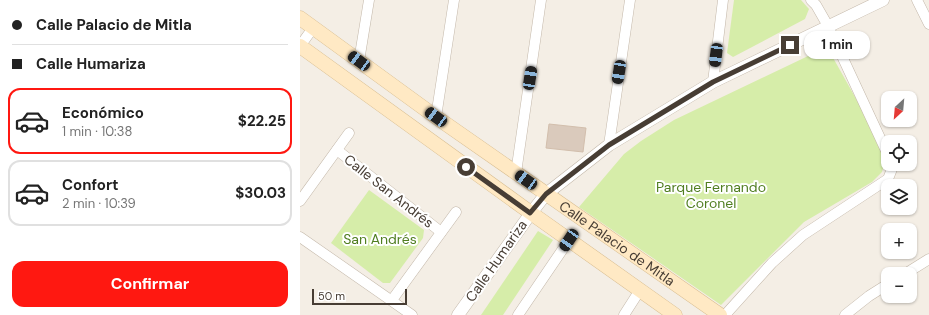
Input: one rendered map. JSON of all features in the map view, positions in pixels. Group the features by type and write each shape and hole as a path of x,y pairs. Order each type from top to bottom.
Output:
{"main road":[{"name":"Calle Palacio de Mitla","path":"300,18 436,117 720,315"},
{"name":"Calle Palacio de Mitla","path":"300,46 530,213 675,315"}],"street":[{"path":"359,61 369,0"},
{"path":"436,117 454,0"},
{"path":"516,173 541,0"},
{"path":"609,145 630,0"},
{"path":"713,82 723,0"},
{"path":"811,0 816,5 828,26 881,139"},
{"name":"Calle Humariza","path":"458,315 530,213 546,194 609,145 713,82 882,0"},
{"path":"917,0 929,24"},
{"path":"300,46 314,28"},
{"name":"Calle San Andrés","path":"300,201 350,133"},
{"name":"Calle San Andrés","path":"337,150 441,232"},
{"path":"725,315 772,263 803,235 888,179 891,171"},
{"name":"Calle San Andrés","path":"392,300 456,212"},
{"path":"300,236 412,315"},
{"path":"518,315 569,240"},
{"path":"916,267 929,259"},
{"path":"845,315 881,288"},
{"path":"624,315 640,290"}],"green space":[{"path":"734,0 801,0 809,9 805,19 733,57 727,53"},
{"name":"Parque Fernando Coronel","path":"827,47 881,143 881,171 882,171 872,182 804,222 721,305 579,207 624,154 674,120"},
{"name":"San Andrés","path":"369,190 424,230 423,238 390,283 383,283 331,243"},
{"path":"538,231 553,240 503,315 481,315"}],"building":[{"path":"549,124 586,128 583,152 546,148"}],"route":[{"path":"466,167 530,213 546,194 609,145 713,82 790,45"}]}
